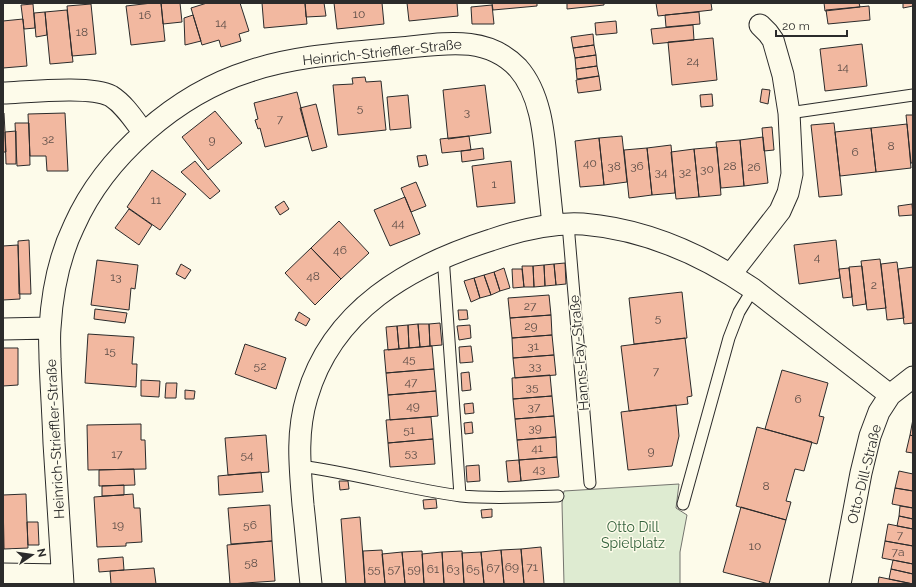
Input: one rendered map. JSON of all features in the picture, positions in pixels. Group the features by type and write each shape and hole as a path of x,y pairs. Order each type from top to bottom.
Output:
{"street":[{"path":"731,274 780,211 788,194 792,174 789,113 784,75 772,40 768,33 760,25"},
{"name":"Heinrich-Strieffler-Straße","path":"3,574 62,579 52,404 50,328 54,292 60,262 73,226 89,197 111,166 144,133 181,104 217,84 249,71 278,63 328,55 432,45 470,43 489,48 506,57 520,70 532,90 539,110 560,225"},
{"path":"3,92 73,90 96,91 110,95 118,101 144,133"},
{"path":"311,584 299,441 301,420 307,396 318,368 333,341 349,320 377,295 402,278 443,256 502,236 560,225 583,224 611,228 664,242 731,274 753,289 890,395"},
{"path":"3,329 50,328"},
{"name":"Otto-Dill-Straße","path":"840,584 861,473 870,436 879,412 890,395 913,377"}],"lane":[{"path":"789,113 913,95"},
{"name":"Hanns-Fay-Straße","path":"560,225 590,483"},
{"path":"443,256 460,496"},
{"path":"683,504 729,338 739,312 753,289"},
{"path":"300,466 329,470 412,488 460,496 503,498 558,496"}],"green space":[{"name":"Otto Dill Spielplatz","path":"679,484 676,508 687,515 680,552 680,584 564,584 562,503 564,491"}],"building":[{"path":"161,3 165,41 131,45 126,6"},
{"path":"161,3 180,3 182,22 163,24"},
{"path":"207,3 240,3 249,31 239,34 241,41 221,47 219,40 202,45 191,8"},
{"path":"262,3 305,3 307,24 264,28"},
{"path":"305,3 324,3 326,16 306,17"},
{"path":"334,3 382,3 384,24 337,29"},
{"path":"407,3 457,3 458,16 409,21"},
{"path":"492,3 537,3 537,6 493,10"},
{"path":"567,3 604,3 604,5 567,9"},
{"path":"656,3 711,3 712,10 658,16"},
{"path":"824,3 859,3 860,7 825,11"},
{"path":"903,3 913,3 913,6 903,8"},
{"path":"33,4 35,28 24,29 21,5"},
{"path":"91,4 96,54 72,56 67,6"},
{"path":"492,5 494,24 472,24 471,7"},
{"path":"869,6 870,20 828,24 826,10"},
{"path":"67,10 73,62 50,64 45,12"},
{"path":"45,12 47,35 36,37 34,13"},
{"path":"699,12 700,24 666,27 665,15"},
{"path":"193,15 201,41 185,45 184,18"},
{"path":"23,19 27,66 3,68 3,21"},
{"path":"616,21 617,33 596,35 595,23"},
{"path":"693,25 694,40 653,44 651,29"},
{"path":"593,34 594,45 573,48 571,37"},
{"path":"713,38 717,80 672,85 668,42"},
{"path":"862,44 867,86 825,91 820,49"},
{"path":"594,45 596,55 575,58 573,48"},
{"path":"596,55 597,66 576,69 575,58"},
{"path":"597,66 599,76 577,79 576,69"},
{"path":"599,76 601,90 578,93 576,80"},
{"path":"365,77 366,82 381,81 386,130 338,135 333,85 353,84 352,78"},
{"path":"485,85 491,133 448,139 443,90"},
{"path":"762,89 770,90 768,104 760,102"},
{"path":"297,92 308,136 265,147 260,128 258,129 255,120 258,119 254,103"},
{"path":"712,94 713,106 701,107 700,95"},
{"path":"408,95 411,128 390,130 387,97"},
{"path":"316,104 327,147 312,151 300,108"},
{"path":"215,111 242,143 208,170 182,137"},
{"path":"4,113 6,152 3,152"},
{"path":"65,113 68,171 47,171 46,156 30,156 28,114"},
{"path":"906,115 913,115 913,163 911,163"},
{"path":"15,123 29,123 30,165 17,166"},
{"path":"834,123 842,195 819,197 811,125"},
{"path":"907,124 911,168 876,172 871,128"},
{"path":"772,127 774,150 764,151 762,128"},
{"path":"871,128 876,172 840,176 835,132"},
{"path":"16,131 16,164 6,164 5,132"},
{"path":"469,136 471,150 442,153 440,139"},
{"path":"622,136 627,182 604,185 599,138"},
{"path":"763,137 768,183 744,186 740,140"},
{"path":"599,138 604,185 580,187 575,141"},
{"path":"740,140 744,186 721,188 716,142"},
{"path":"671,145 675,193 652,195 647,148"},
{"path":"717,147 721,195 699,197 694,149"},
{"path":"483,148 484,159 462,162 461,151"},
{"path":"647,148 652,195 629,198 624,150"},
{"path":"694,149 699,197 676,199 671,152"},
{"path":"426,155 428,165 419,167 417,156"},
{"path":"195,161 220,191 210,199 181,172"},
{"path":"511,161 515,203 477,207 472,166"},
{"path":"152,170 186,194 160,230 127,207"},
{"path":"416,182 426,206 411,212 401,188"},
{"path":"405,197 420,234 390,246 374,210"},
{"path":"284,201 289,209 280,215 275,207"},
{"path":"912,204 913,215 899,216 898,206"},
{"path":"129,209 152,225 139,245 115,228"},
{"path":"339,221 369,253 341,279 311,248"},
{"path":"29,240 31,294 19,294 18,241"},
{"path":"836,240 840,278 799,284 794,245"},
{"path":"18,245 20,299 3,300 3,246"},
{"path":"311,248 341,279 315,305 285,273"},
{"path":"880,259 886,308 867,310 861,261"},
{"path":"97,260 138,265 135,289 131,288 129,310 91,305"},
{"path":"897,262 904,318 887,320 881,264"},
{"path":"565,263 566,284 556,285 554,264"},
{"path":"181,264 191,270 185,279 176,274"},
{"path":"554,264 556,285 545,286 544,265"},
{"path":"544,265 545,286 534,287 533,266"},
{"path":"522,266 533,266 534,287 524,287"},
{"path":"862,266 866,304 853,306 849,267"},
{"path":"913,267 913,323 904,324 898,269"},
{"path":"504,268 510,288 500,291 494,272"},
{"path":"849,268 852,297 843,298 839,269"},
{"path":"512,269 522,269 524,287 513,288"},
{"path":"494,272 500,291 491,295 484,275"},
{"path":"484,275 491,295 480,298 474,278"},
{"path":"474,278 480,298 471,302 464,281"},
{"path":"682,292 687,338 634,344 629,298"},
{"path":"549,295 551,315 510,318 508,298"},
{"path":"95,309 127,313 125,323 94,319"},
{"path":"458,310 467,310 468,319 459,320"},
{"path":"299,312 310,319 306,326 295,320"},
{"path":"551,315 552,335 512,338 510,318"},
{"path":"440,323 442,345 430,346 429,324"},
{"path":"418,324 429,324 430,346 420,347"},
{"path":"418,324 420,347 409,348 408,325"},
{"path":"408,325 409,348 399,349 397,326"},
{"path":"470,325 471,338 459,340 457,326"},
{"path":"397,326 399,349 388,350 386,327"},
{"path":"88,334 134,337 132,364 137,364 136,387 85,383"},
{"path":"552,335 554,355 513,358 512,338"},
{"path":"685,338 692,396 687,397 688,404 629,411 621,346"},
{"path":"245,344 286,358 276,389 235,374"},
{"path":"432,346 434,369 386,373 384,350"},
{"path":"471,346 473,362 460,363 459,347"},
{"path":"3,348 18,348 18,385 3,386"},
{"path":"554,355 556,375 515,378 513,358"},
{"path":"434,369 436,391 388,395 386,373"},
{"path":"782,370 828,383 819,416 824,417 817,444 765,429"},
{"path":"469,372 471,390 462,391 461,373"},
{"path":"550,375 552,396 513,399 512,378"},
{"path":"141,380 160,381 159,397 141,396"},
{"path":"166,383 177,383 176,398 165,398"},
{"path":"185,390 195,391 194,399 185,399"},
{"path":"436,391 438,416 390,420 388,395"},
{"path":"552,396 554,416 515,419 513,399"},
{"path":"473,403 474,413 465,414 464,404"},
{"path":"676,405 679,436 672,466 628,470 621,412"},
{"path":"554,416 556,437 517,440 515,419"},
{"path":"431,417 433,439 388,443 386,420"},
{"path":"913,419 913,436 910,435"},
{"path":"472,422 473,433 465,434 464,423"},
{"path":"141,424 141,440 145,440 146,469 88,470 87,425"},
{"path":"757,427 812,442 804,471 795,469 786,501 791,502 786,520 736,506"},
{"path":"266,435 269,472 228,475 225,438"},
{"path":"910,435 913,436 913,453 906,452"},
{"path":"556,437 557,457 519,460 517,440"},
{"path":"433,439 435,464 390,467 388,443"},
{"path":"557,457 559,477 521,481 519,460"},
{"path":"519,460 521,481 508,482 506,461"},
{"path":"479,465 480,481 467,482 466,466"},
{"path":"134,469 135,485 99,486 99,470"},
{"path":"899,471 913,474 913,491 895,488"},
{"path":"261,472 263,492 219,495 218,476"},
{"path":"339,481 348,481 349,489 340,490"},
{"path":"124,485 124,495 102,496 102,486"},
{"path":"895,488 913,491 913,508 892,504"},
{"path":"26,494 28,548 4,549 3,495"},
{"path":"133,494 134,508 140,508 142,542 126,543 126,546 97,547 94,497"},
{"path":"436,499 437,508 424,509 423,500"},
{"path":"270,505 272,541 231,544 228,508"},
{"path":"900,506 913,508 913,519 899,516"},
{"path":"741,507 786,520 769,584 723,572"},
{"path":"492,509 492,517 482,518 481,510"},
{"path":"899,516 913,519 913,529 897,526"},
{"path":"360,517 365,584 346,584 341,519"},
{"path":"27,522 38,522 39,545 28,545"},
{"path":"888,524 913,529 913,546 885,541"},
{"path":"272,541 275,581 230,584 227,545"},
{"path":"885,541 913,546 913,564 882,558"},
{"path":"541,547 544,584 524,584 521,549"},
{"path":"521,549 524,584 504,584 501,550"},
{"path":"382,550 385,584 365,584 363,551"},
{"path":"501,550 504,584 484,584 481,552"},
{"path":"422,551 424,584 405,584 402,552"},
{"path":"462,551 464,584 444,584 442,552"},
{"path":"402,552 405,584 385,584 382,554"},
{"path":"442,552 444,584 424,584 422,554"},
{"path":"481,552 484,584 464,584 462,553"},
{"path":"123,557 124,570 99,572 98,559"},
{"path":"893,560 913,564 913,574 891,569"},
{"path":"154,568 156,584 111,584 110,571"},
{"path":"891,569 913,574 913,584 889,579"},
{"path":"879,577 913,584 878,584"}]}
